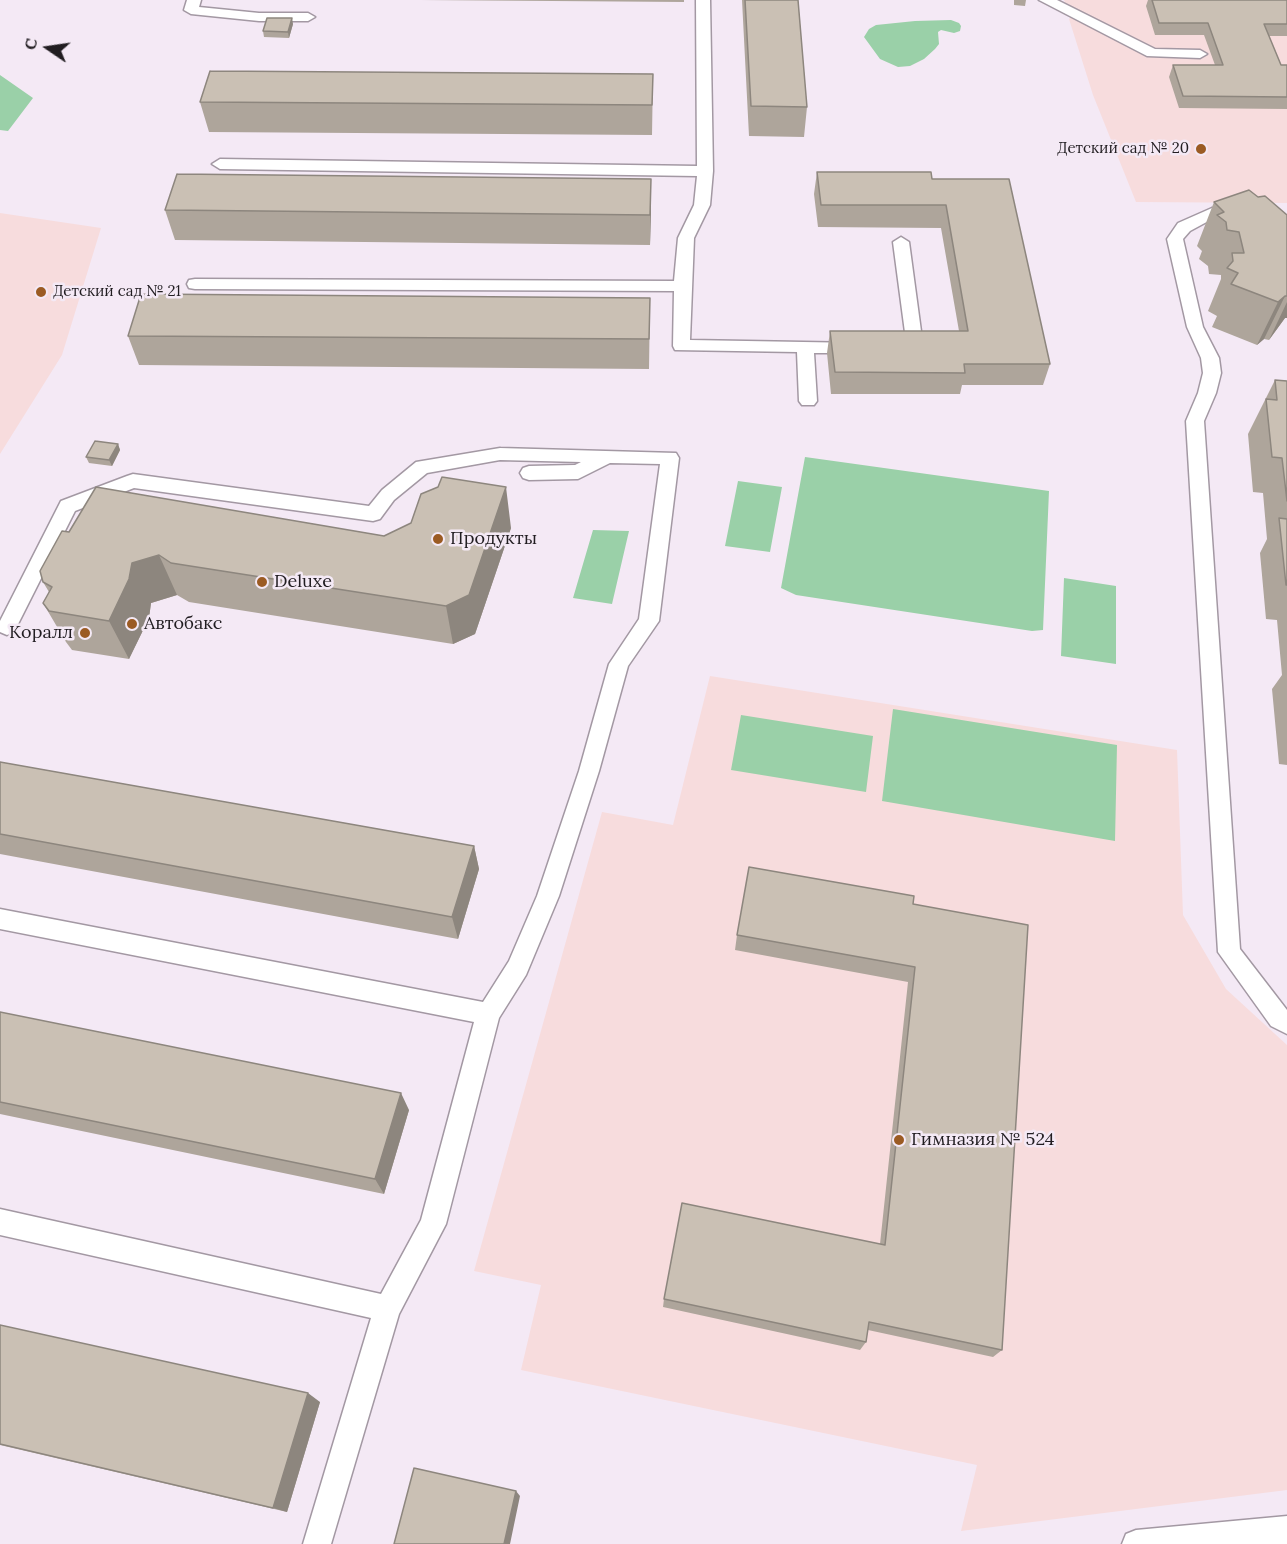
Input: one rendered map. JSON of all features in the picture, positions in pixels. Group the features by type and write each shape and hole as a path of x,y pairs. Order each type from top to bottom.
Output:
{"lane":[{"path":"194,0 191,10 249,14 260,17 308,17"},
{"path":"703,0 705,171 702,205 686,238 681,346 915,346 901,242"},
{"path":"1046,0 1152,53 1200,54"},
{"path":"220,164 705,171"},
{"path":"1287,235 1257,222 1212,213 1184,227 1174,239 1195,327 1210,358 1212,373 1207,393 1195,421 1229,952 1279,1018 1287,1023"},
{"path":"195,284 682,286"},
{"path":"806,347 808,401"},
{"path":"7,627 68,506 133,481 373,514 388,495 422,467 500,454 670,458 649,621 619,664 589,771 548,896 518,968 488,1014 433,1224 387,1309 317,1544"},
{"path":"529,473 578,472 605,458"},
{"path":"0,919 488,1014"},
{"path":"0,1222 387,1309"},
{"path":"1136,1544 1287,1530"}],"shaded area":[{"name":"Детский сад № 20","path":"1064,0 1287,0 1287,203 1136,202 1093,95 1069,19 1078,10 1065,3"},
{"name":"Детский сад № 21","path":"0,213 101,228 62,355 0,454"},
{"name":"Гимназия № 524","path":"710,676 1177,750 1183,915 1226,989 1287,1045 1287,1490 961,1531 977,1465 521,1370 541,1285 474,1271 602,812 673,825"}],"green space":[{"path":"951,20 959,23 960,31 954,33 941,30 938,32 939,44 935,49 924,59 910,66 898,67 880,59 864,37 869,29 876,25"},
{"path":"0,75 33,98 8,131 0,130"},
{"path":"805,457 1049,491 1043,630 1032,631 796,595 781,588"},
{"path":"738,481 782,487 770,552 725,546"},
{"path":"593,530 629,531 612,604 573,598"},
{"path":"1064,578 1116,586 1116,664 1061,656"},
{"path":"893,709 1117,745 1115,841 882,801"},
{"path":"741,715 873,736 866,792 731,770"}],"building":[{"path":"745,0 798,0 807,107 751,106"},
{"path":"1152,0 1287,0 1287,24 1264,24 1281,65 1287,65 1287,97 1183,96 1173,65 1223,65 1208,23 1159,23"},
{"path":"267,18 292,18 288,32 263,31"},
{"path":"210,71 653,74 652,105 200,102"},
{"path":"817,172 931,172 932,179 1009,179 1050,364 964,364 965,373 835,372 830,331 968,331 946,205 821,205"},
{"path":"177,174 651,179 650,215 165,210"},
{"path":"1249,190 1258,197 1265,196 1287,215 1287,296 1278,302 1231,284 1238,273 1227,268 1233,261 1232,253 1244,253 1239,232 1227,230 1226,222 1217,215 1224,212 1214,202"},
{"path":"141,294 650,298 649,339 128,336"},
{"path":"1275,380 1287,381 1287,501 1282,458 1272,457 1266,399 1277,400"},
{"path":"95,441 118,444 109,460 86,457"},
{"path":"442,477 506,487 469,595 446,606 171,563 159,555 132,563 129,579 109,621 49,611 43,603 52,587 43,582 40,571 62,531 69,532 96,487 384,536 411,523 421,494 438,487"},
{"path":"1279,518 1287,519 1287,585 1286,585"},
{"path":"0,762 474,846 452,917 0,834"},
{"path":"749,867 914,896 913,904 1028,925 1002,1350 869,1322 866,1342 664,1299 682,1203 885,1245 915,967 737,935"},
{"path":"0,1012 401,1093 375,1179 0,1102"},
{"path":"0,1325 308,1393 273,1508 0,1444"},
{"path":"414,1468 516,1491 504,1544 394,1544"}],"place":[{"name":"Детский сад № 20","path":"1201,149"},
{"name":"Детский сад № 21","path":"41,292"},
{"name":"Продукты","path":"438,539"},
{"name":"Deluxe","path":"262,582"},
{"name":"Автобакс","path":"132,624"},
{"name":"Коралл","path":"85,633"},
{"name":"Гимназия № 524","path":"899,1140"}]}
